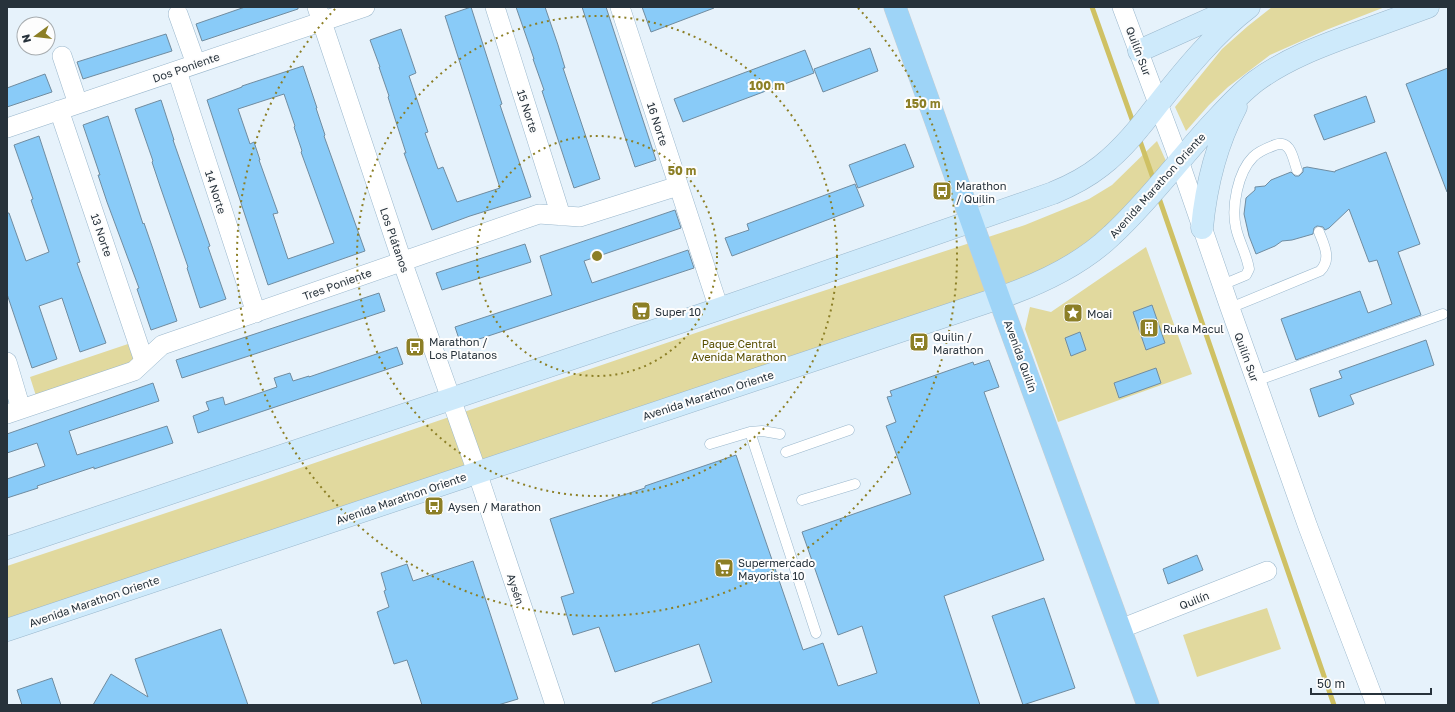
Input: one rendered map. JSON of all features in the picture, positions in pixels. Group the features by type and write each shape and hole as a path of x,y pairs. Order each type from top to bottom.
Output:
{"main road":[{"name":"Avenida Quilín","path":"895,7 999,298 1148,705"},
{"path":"1139,51 1237,7"},
{"path":"7,548 719,309 973,222 1069,186 1102,166 1145,121 1158,103 1210,43 1228,25 1250,7"},
{"name":"Avenida Marathon Oriente","path":"7,630 1034,285 1071,266 1111,237 1243,92 1271,71 1309,51 1428,7"},
{"path":"1202,228 1207,190 1215,157 1230,117 1243,92"}],"street":[{"name":"Dos Poniente","path":"7,128 177,71 319,14 365,7"},
{"name":"15 Norte","path":"495,7 561,216"},
{"name":"16 Norte","path":"620,7 719,309"},
{"name":"Quilín Sur","path":"1122,7 1158,103 1173,168 1202,228 1318,551 1376,705"},
{"path":"178,14 196,64"},
{"name":"Los Plátanos","path":"319,14 402,261 477,472"},
{"path":"62,56 78,104"},
{"name":"14 Norte","path":"177,71 256,313"},
{"name":"13 Norte","path":"59,110 144,361"},
{"name":"Tres Poniente","path":"14,412 134,370 162,345 539,214 580,217 678,186"},
{"path":"7,362 14,412"},
{"name":"Aysén","path":"477,472 555,705"},
{"name":"Quilín","path":"1120,629 1267,571"}],"lane":[{"path":"1222,285 1246,275 1249,269 1235,226 1235,215 1236,193 1243,172 1249,161 1257,153 1264,149 1276,144 1282,144 1289,147 1298,170"},
{"path":"1230,308 1320,271 1326,263 1327,255 1320,232"},
{"path":"1256,381 1443,314"},
{"path":"786,452 849,430"},
{"path":"710,444 750,432 762,431 780,434"},
{"path":"750,432 816,633"},
{"path":"802,500 855,484"}],"green space":[{"path":"1272,7 1385,7 1326,30 1270,55 1228,87 1209,105 1186,131 1175,107 1222,49"},
{"name":"Paque Central Avenida Marathon","path":"1157,141 1166,161 1126,212 1054,268 7,623 7,566 259,482 725,323 1025,225 1089,199 1112,185"},
{"path":"1146,247 1192,374 1058,422 1025,329 1030,307 1051,312"},
{"path":"128,344 134,360 127,369 37,399 30,377"},
{"path":"1267,608 1281,649 1197,677 1183,635"}],"building":[{"path":"245,7 298,7 298,9 202,41 196,24"},
{"path":"471,7 502,104 500,105 531,197 470,216 432,230 404,153 406,153 388,97 389,96 370,40 401,29 416,73 409,76 428,132 425,133 438,169 443,167 457,202 500,188 445,16"},
{"path":"516,7 545,7 565,68 563,68 600,179 574,188 542,91 544,90"},
{"path":"582,7 606,7 656,160 635,167"},
{"path":"642,7 713,7 714,8 651,32"},
{"path":"166,34 172,51 83,79 77,62"},
{"path":"870,48 878,71 823,92 814,69"},
{"path":"805,50 814,73 683,122 674,99"},
{"path":"303,66 317,108 325,135 324,136 365,251 268,285 207,100 242,86","holes":["284,94 295,126 301,152 334,243 288,259 273,214 278,213 254,142 250,144 238,109"]},
{"path":"1448,68 1448,192 1447,192 1406,84"},
{"path":"45,74 52,92 7,107 7,88"},
{"path":"1366,96 1375,122 1324,140 1314,115"},
{"path":"161,100 173,140 210,246 208,247 226,299 200,308 187,268 188,267 135,109"},
{"path":"108,116 143,224 144,223 177,321 151,330 137,289 139,288 107,202 98,175 100,175 83,125"},
{"path":"39,136 80,262 77,263 106,343 80,352 62,298 39,306 57,359 32,368 7,294 7,213 9,213 26,261 49,252 31,200 33,199 14,145"},
{"path":"905,144 914,167 858,188 849,165"},
{"path":"1386,152 1420,244 1398,252 1421,315 1296,360 1281,319 1360,291 1368,313 1392,304 1377,260 1369,262 1349,209 1325,230 1323,227 1317,226 1314,228 1313,234 1292,240 1282,241 1275,246 1256,254 1249,236 1244,214 1246,198 1255,190 1255,187 1265,186 1271,180 1291,172 1295,176 1299,176 1303,172 1303,168 1307,167 1335,172"},
{"path":"855,184 864,206 732,256 725,238 749,230 747,224"},
{"path":"675,210 681,228 584,261 592,283 688,250 694,268 461,345 455,327 552,295 540,256"},
{"path":"525,244 531,262 442,290 436,273"},
{"path":"379,293 385,311 182,378 176,360"},
{"name":"Ruka Macul","path":"1152,305 1165,343 1146,350 1133,312"},
{"path":"1080,332 1086,350 1071,356 1065,338"},
{"path":"1426,340 1434,365 1350,395 1354,404 1319,417 1310,389 1342,378 1339,371"},
{"path":"397,347 403,364 198,433 193,416 209,410 206,402 223,397 225,405 277,387 274,378 290,373 293,381 309,377"},
{"path":"989,360 999,387 984,392 1044,560 944,596 980,705 652,705 652,703 712,682 699,644 615,672 599,627 573,635 561,597 574,593 550,519 645,488 645,486 736,455 803,650 823,643 838,686 877,673 862,626 838,635 802,532 911,494 886,426 896,422 887,397 892,396 890,391 973,362 974,365"},
{"path":"1156,368 1161,383 1119,398 1114,383"},
{"path":"153,383 159,401 69,431 77,455 167,426 173,443 94,469 94,467 37,486 38,488 7,498 7,479 45,466 37,443 7,453 7,434"},
{"path":"1197,555 1203,570 1168,584 1163,569"},
{"path":"473,561 518,699 498,705 422,705 407,660 394,664 377,612 389,607 384,591 386,590 381,573 407,564 413,581"},
{"path":"1044,598 1075,688 1023,705 992,616"},
{"path":"221,629 248,705 93,705 111,674 148,697 135,659"},
{"path":"52,678 61,705 22,705 17,690"}],"waterway":[{"path":"1092,7 1134,125"},
{"path":"1139,138 1154,181"},
{"path":"1158,195 1334,705"}],"place":[{"name":"Marathon / Quilin","path":"942,191"},
{"name":"Super 10","path":"641,311"},
{"name":"Moai","path":"1073,313"},
{"name":"Ruka Macul","path":"1149,328"},
{"name":"Quilin / Marathon","path":"919,342"},
{"name":"Marathon / Los Platanos","path":"415,347"},
{"name":"Aysen / Marathon","path":"434,506"},
{"name":"Supermercado Mayorista 10","path":"724,568"}]}
